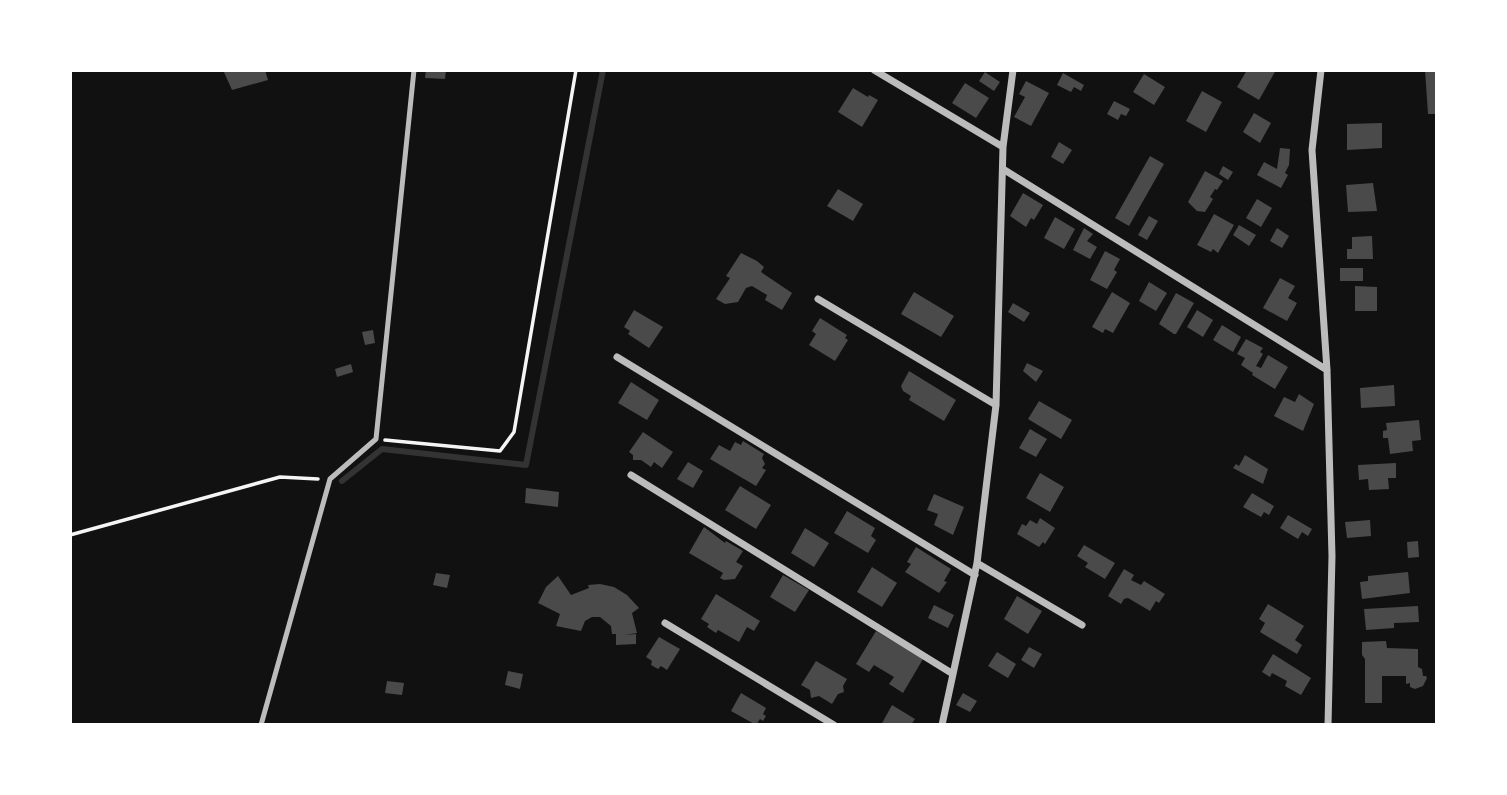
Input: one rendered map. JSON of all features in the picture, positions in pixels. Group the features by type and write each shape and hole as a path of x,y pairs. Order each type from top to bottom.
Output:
{"street":[{"path":"874,70 1003,147"},
{"path":"942,725 975,575 996,405 1003,147 1013,70"},
{"path":"1321,70 1312,150 1327,370 1332,556 1328,725"},
{"path":"1003,169 1327,370"},
{"path":"818,299 996,405"},
{"path":"617,357 975,575"},
{"path":"631,475 953,674"},
{"path":"977,563 1082,625"},
{"path":"665,623 834,725"}],"lane":[{"path":"261,725 330,479 376,439 414,70"}],"path":[{"path":"376,439 500,451 514,432 576,70"},
{"path":"70,535 280,477 330,479"}],"building":[{"path":"223,70 265,70 268,80 232,90"},
{"path":"426,70 446,70 445,79 425,78"},
{"path":"1247,70 1276,70 1259,100 1237,87"},
{"path":"1425,70 1437,70 1437,114 1428,114"},
{"path":"985,72 1000,82 994,91 979,81"},
{"path":"1063,73 1084,85 1081,91 1074,87 1071,92 1057,85"},
{"path":"1144,74 1165,87 1154,105 1133,92"},
{"path":"1026,81 1049,93 1031,126 1014,117 1025,97 1019,94"},
{"path":"965,83 989,98 976,118 952,103"},
{"path":"853,88 878,100 862,127 838,112"},
{"path":"1202,91 1222,102 1206,132 1186,121"},
{"path":"1114,101 1130,109 1126,116 1121,114 1118,120 1107,114"},
{"path":"1254,113 1271,123 1260,143 1243,132"},
{"path":"1382,123 1382,148 1347,150 1347,124"},
{"path":"1059,142 1072,150 1063,164 1051,157"},
{"path":"1280,148 1290,149 1289,165 1285,173 1288,175 1281,188 1257,175 1264,162 1277,169"},
{"path":"1150,156 1164,164 1129,226 1115,218"},
{"path":"1223,166 1233,172 1228,180 1219,174"},
{"path":"1205,171 1223,181 1210,197 1213,199 1205,212 1197,211 1188,202"},
{"path":"1373,183 1377,211 1348,212 1346,185"},
{"path":"838,189 863,204 853,221 827,206"},
{"path":"1023,193 1043,205 1026,227 1010,216"},
{"path":"1257,199 1272,208 1261,227 1246,218"},
{"path":"1214,214 1234,225 1218,253 1197,245"},
{"path":"1149,216 1158,221 1147,240 1138,235"},
{"path":"1055,217 1075,229 1064,249 1044,238"},
{"path":"1239,225 1256,235 1249,246 1233,235"},
{"path":"1084,228 1093,234 1087,241 1097,247 1090,259 1073,250"},
{"path":"1277,228 1289,236 1282,248 1270,241"},
{"path":"1372,236 1373,259 1347,259 1347,249 1352,249 1352,237"},
{"path":"1105,251 1120,259 1114,270 1117,272 1107,289 1090,280"},
{"path":"741,253 757,261 764,267 761,272 792,293 782,310 765,300 767,295 752,286 746,288 738,302 725,304 716,299 730,278 726,276"},
{"path":"1340,268 1363,268 1363,281 1340,281"},
{"path":"1280,278 1295,286 1288,298 1297,303 1287,321 1263,308"},
{"path":"1149,282 1167,293 1156,311 1139,301"},
{"path":"1355,286 1377,287 1377,311 1355,311"},
{"path":"914,292 954,316 941,337 901,314"},
{"path":"1112,292 1130,303 1113,333 1105,329 1103,333 1092,327"},
{"path":"1176,293 1194,303 1174,334 1159,324"},
{"path":"1013,303 1030,313 1024,322 1008,312"},
{"path":"634,310 663,327 649,348 628,334 630,331 624,327"},
{"path":"1197,310 1213,320 1203,337 1187,327"},
{"path":"820,318 847,335 845,338 848,340 835,361 809,345 816,334 812,331"},
{"path":"1222,325 1241,337 1233,352 1213,340"},
{"path":"373,330 375,343 365,345 362,332"},
{"path":"1246,339 1263,348 1260,352 1263,354 1256,366 1261,368 1268,355 1288,367 1275,389 1241,365 1245,358 1237,354"},
{"path":"1027,363 1043,371 1036,382 1023,371"},
{"path":"351,364 353,372 337,377 335,369"},
{"path":"909,371 956,400 944,421 909,400 911,396 903,391 901,386"},
{"path":"631,382 659,400 647,420 618,403"},
{"path":"1394,385 1395,406 1361,408 1360,388"},
{"path":"1299,394 1314,404 1303,431 1274,416 1284,397 1295,402"},
{"path":"1039,401 1072,420 1061,439 1028,419"},
{"path":"1419,420 1421,440 1412,441 1413,451 1390,454 1388,438 1383,438 1383,431 1387,430 1386,423"},
{"path":"1030,429 1047,439 1036,457 1019,448"},
{"path":"643,432 673,452 662,468 654,462 651,467 641,460 633,460 633,455 629,452"},
{"path":"743,441 764,454 762,458 765,464 762,468 766,470 756,486 710,459 719,445 730,451 735,442 741,445"},
{"path":"1245,455 1268,469 1263,484 1233,468 1236,464 1239,466"},
{"path":"688,462 703,471 693,488 677,479"},
{"path":"1396,463 1396,478 1388,478 1389,489 1369,490 1368,479 1359,480 1358,465"},
{"path":"1040,473 1064,487 1050,512 1026,498"},
{"path":"740,486 771,505 756,529 725,510"},
{"path":"526,488 559,492 558,507 525,503"},
{"path":"1252,493 1274,506 1269,515 1264,512 1261,517 1243,507"},
{"path":"934,494 964,507 953,535 934,525 938,514 927,510"},
{"path":"847,511 875,528 871,536 876,540 868,553 834,533"},
{"path":"1288,515 1312,529 1308,536 1302,532 1298,539 1280,528"},
{"path":"1040,518 1055,528 1045,544 1043,542 1039,547 1017,534 1022,524 1026,526 1030,520 1037,524"},
{"path":"1370,520 1371,536 1347,538 1345,522"},
{"path":"704,527 725,543 726,541 743,551 736,562 743,566 735,579 720,578 723,573 689,553"},
{"path":"805,528 829,543 814,567 791,553"},
{"path":"1418,541 1419,557 1408,558 1407,542"},
{"path":"1084,545 1115,563 1105,579 1085,567 1088,563 1077,556"},
{"path":"916,547 951,569 944,581 947,582 939,593 905,572 911,564 907,562"},
{"path":"872,567 897,583 882,607 857,592"},
{"path":"1124,569 1134,575 1131,580 1141,585 1144,581 1165,594 1159,603 1156,601 1150,611 1128,598 1121,604 1108,596"},
{"path":"1408,572 1410,593 1362,599 1360,582 1368,581 1368,576"},
{"path":"436,573 450,575 447,588 433,585"},
{"path":"783,575 809,590 795,612 770,597"},
{"path":"558,576 571,595 589,588 588,585 600,584 614,587 627,595 639,608 632,613 637,633 624,635 636,634 636,644 616,645 616,634 612,634 611,626 600,617 585,621 581,631 556,626 560,614 538,603 546,587"},
{"path":"716,594 760,621 754,631 747,627 739,642 718,630 716,633 701,619"},
{"path":"1017,596 1042,611 1028,634 1004,619"},
{"path":"1268,604 1304,626 1295,640 1302,645 1297,654 1260,632 1265,623 1259,619"},
{"path":"934,605 954,615 948,628 928,618"},
{"path":"1418,606 1419,622 1394,623 1394,628 1366,630 1364,609"},
{"path":"876,631 923,659 903,693 889,684 894,677 874,665 869,672 856,664"},
{"path":"659,637 680,649 667,670 651,665 652,661 646,657"},
{"path":"1386,641 1387,648 1418,649 1418,667 1427,678 1423,686 1415,689 1410,687 1410,683 1406,684 1406,676 1382,676 1382,703 1365,703 1365,659 1362,655 1362,642"},
{"path":"1029,647 1042,654 1034,668 1021,660"},
{"path":"997,652 1016,664 1008,678 988,666"},
{"path":"1273,654 1311,678 1301,695 1285,686 1287,681 1272,673 1270,677 1262,672"},
{"path":"816,661 847,679 843,686 844,692 838,694 832,704 819,696 811,698 810,690 801,685"},
{"path":"508,671 523,674 520,689 505,685"},
{"path":"387,681 404,683 402,695 385,693"},
{"path":"741,693 766,708 763,721 760,719 756,725 731,711"},
{"path":"963,693 977,701 970,712 956,705"},
{"path":"892,705 915,719 911,725 881,725"}],"waterway":[{"path":"342,481 382,449 526,465 603,70"}]}
